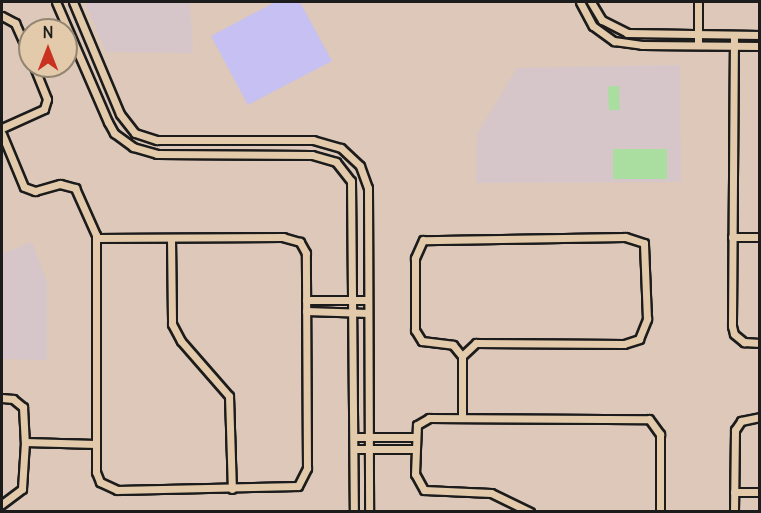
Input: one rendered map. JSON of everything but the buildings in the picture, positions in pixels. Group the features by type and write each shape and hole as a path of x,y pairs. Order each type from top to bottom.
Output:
{"street":[{"path":"56,2 114,133 141,151 190,154 312,154 336,162 352,183 354,512"},
{"path":"73,2 127,125 151,139 313,140 341,147 352,155 368,188 369,512"},
{"path":"580,2 593,26 614,41 759,46"},
{"path":"591,2 602,20 627,33 759,35"},
{"path":"698,2 698,45"},
{"path":"2,16 15,23 18,30"},
{"path":"734,35 732,237 734,334 744,342 759,343"},
{"path":"2,128 44,109 47,99 39,78"},
{"path":"2,134 24,187 35,191 60,184 75,188 96,238 97,477 109,489 293,488 305,476 306,254 300,242 283,237 96,238"},
{"path":"190,154 192,140"},
{"path":"462,356 476,343 633,343 642,335 647,319 644,243 626,237 423,240 415,258 415,330 422,341 453,345 462,356 462,418"},
{"path":"732,237 759,237"},
{"path":"171,238 172,324 181,341 229,396 232,489"},
{"path":"306,300 368,300"},
{"path":"306,311 368,312"},
{"path":"2,398 14,399 23,407 25,442 22,489 2,504"},
{"path":"734,512 735,430 741,421 759,417"},
{"path":"530,512 491,493 424,490 415,474 417,425 424,419 462,418 649,419 660,434 660,512"},
{"path":"354,437 415,437"},
{"path":"25,442 96,444"},
{"path":"354,449 415,450"},
{"path":"734,492 759,492"}],"shaded area":[{"path":"85,2 190,2 193,53 106,52"},
{"path":"680,65 681,182 476,183 477,134 517,68"},
{"path":"32,242 47,282 47,360 2,359 2,254"}],"green space":[{"path":"608,86 619,86 620,110 609,110"},
{"path":"613,149 667,149 667,179 613,179"}]}
